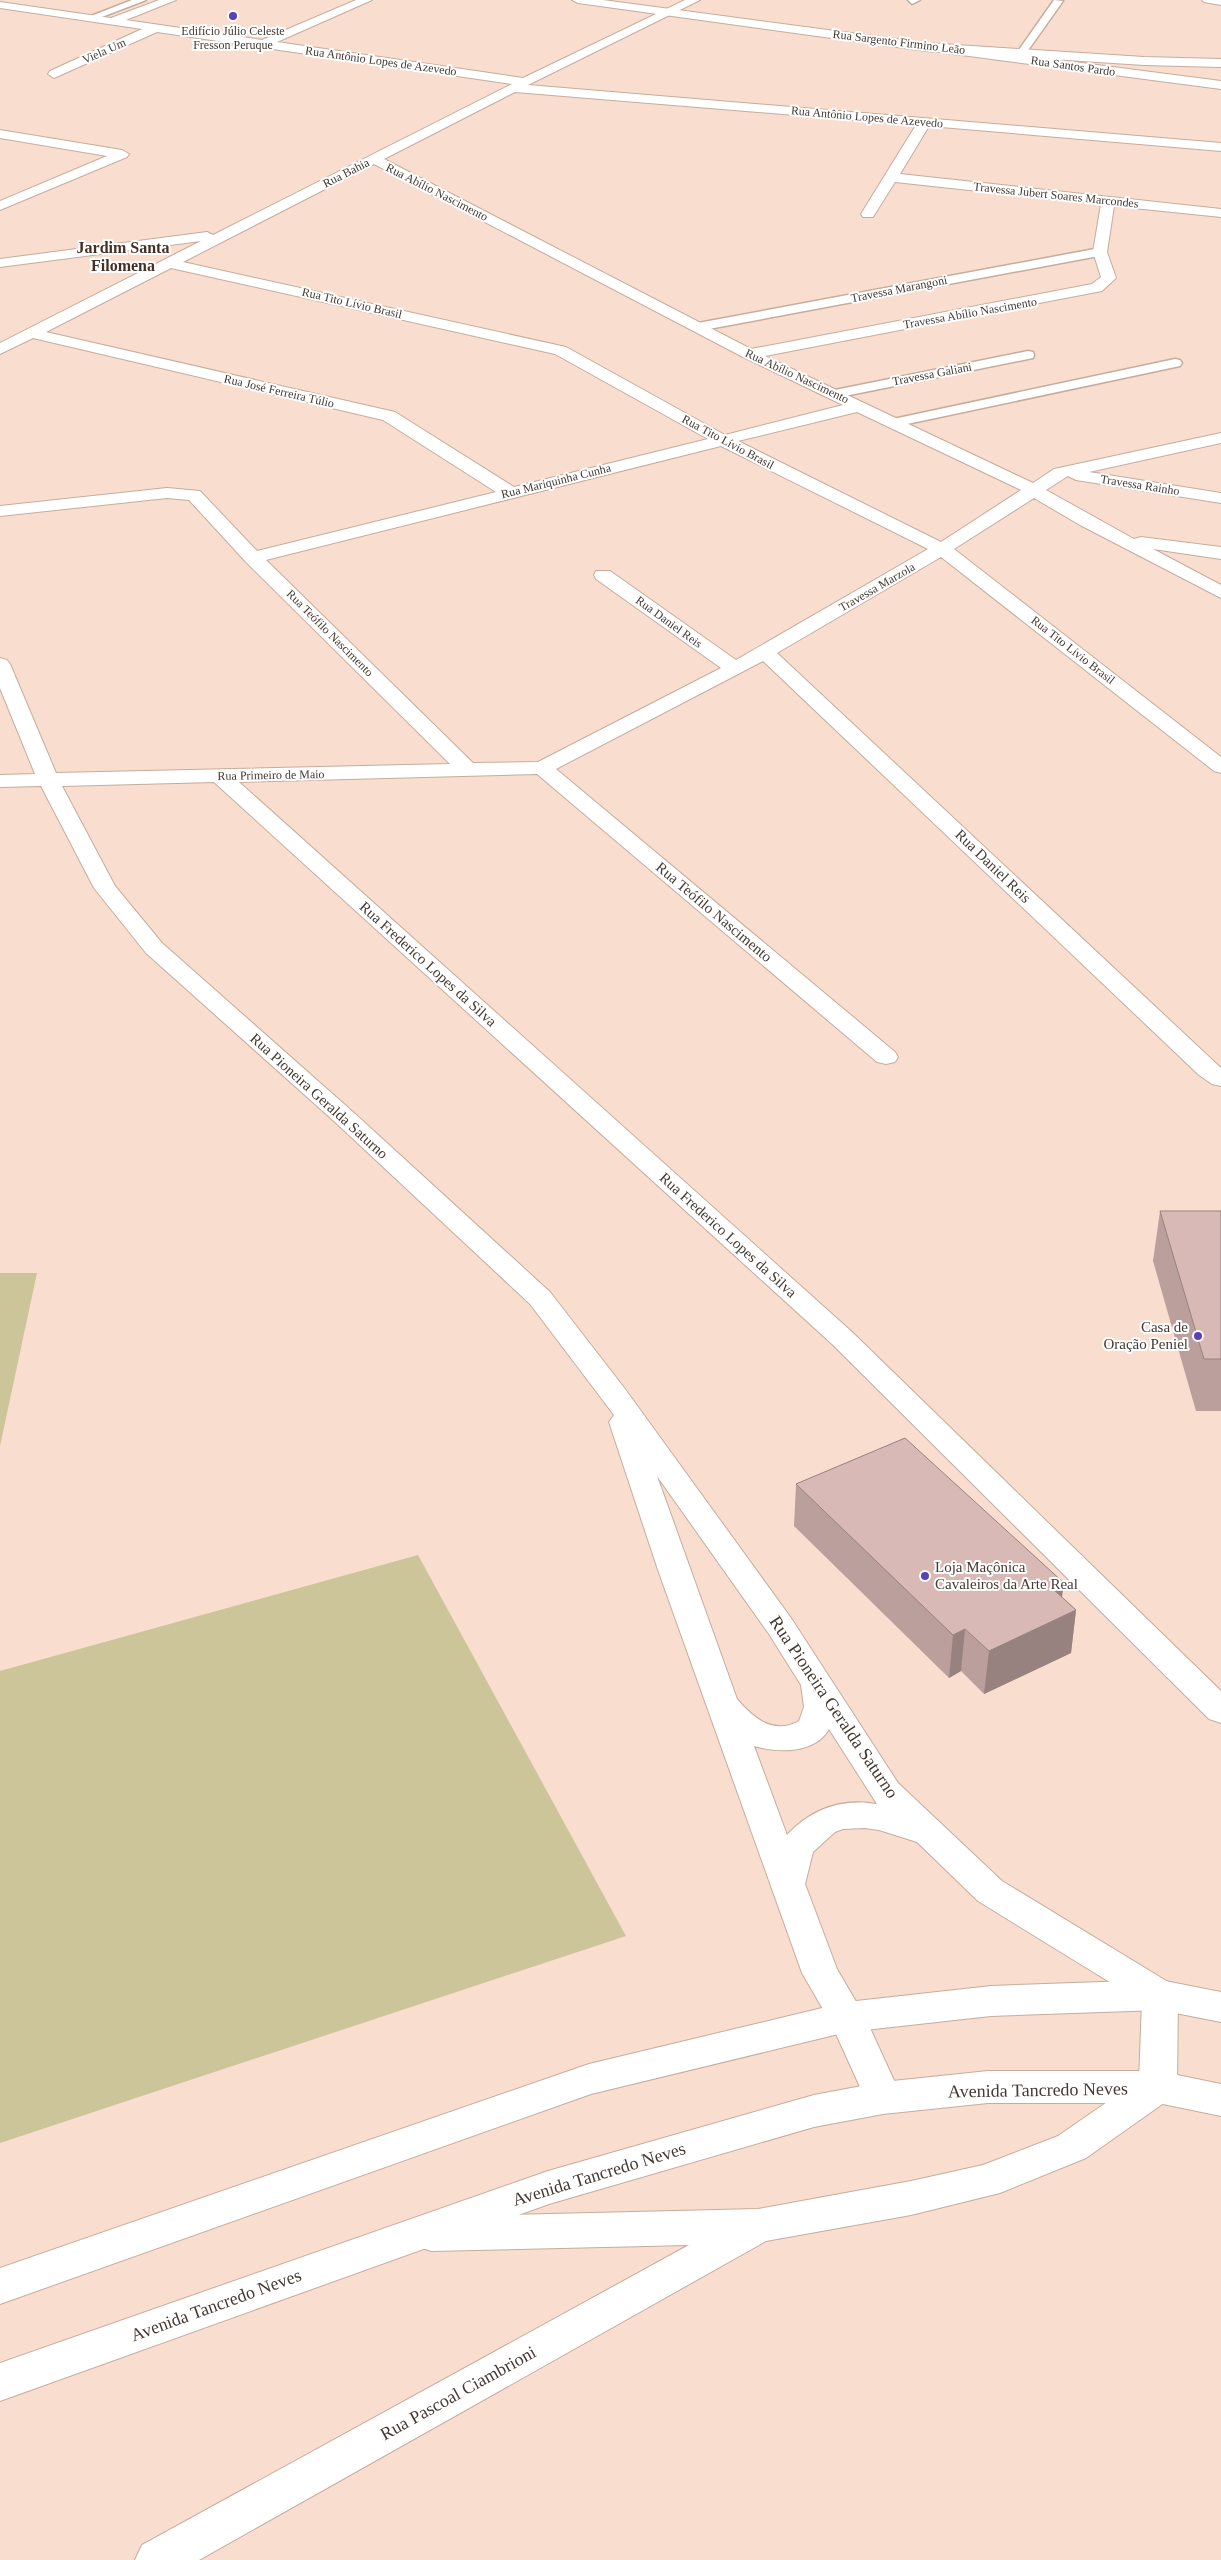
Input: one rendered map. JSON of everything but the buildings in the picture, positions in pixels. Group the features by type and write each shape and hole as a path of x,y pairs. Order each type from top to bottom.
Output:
{"street":[{"path":"111,22 170,0"},
{"path":"263,44 366,0"},
{"name":"Rua Sargento Firmino Leão","path":"578,0 926,47 1021,54 1221,63"},
{"name":"Rua Bahia","path":"0,349 519,85 694,0"},
{"path":"1208,0 1221,2"},
{"name":"Rua Antônio Lopes de Azevedo","path":"0,5 263,44 519,85 1221,147"},
{"path":"0,18 26,8"},
{"name":"Viela Um","path":"54,74 155,28"},
{"name":"Rua Santos Pardo","path":"926,47 1221,85"},
{"path":"868,214 925,122"},
{"path":"0,134 122,154 3,204"},
{"name":"Rua Abílio Nascimento","path":"374,160 749,354 1032,489 1221,592"},
{"name":"Travessa Jubert Soares Marcondes","path":"890,177 1221,213"},
{"name":"Travessa Abílio Nascimento","path":"749,354 1098,288 1109,278 1100,252 1108,200"},
{"path":"0,263 227,233"},
{"name":"Rua Tito Lívio Brasil","path":"169,263 560,350 722,440 942,548 1221,767"},
{"name":"Rua José Ferreira Túlio","path":"31,333 389,416 509,492"},
{"name":"Rua Mariquinha Cunha","path":"253,558 509,492 859,406"},
{"name":"Travessa Marzola","path":"542,768 735,669 942,548 1032,489 1060,473 1221,438"},
{"name":"Travessa Rainho","path":"1060,473 1221,498"},
{"name":"Rua Teófilo Nascimento","path":"0,511 167,493 194,495 253,558 468,770"},
{"path":"1122,539 1221,553"},
{"name":"Rua Daniel Reis","path":"603,575 735,669"},
{"name":"Rua Daniel Reis","path":"764,652 1208,1070 1221,1079"},
{"name":"Rua Pioneira Geralda Saturno","path":"0,664 48,780 105,888 154,948 344,1117 540,1298 615,1395 780,1626 886,1792 990,1891 1160,1995"},
{"name":"Rua Teófilo Nascimento","path":"542,768 886,1057"},
{"name":"Rua Primeiro de Maio","path":"0,781 542,768"},
{"name":"Rua Frederico Lopes da Silva","path":"220,776 842,1338 1221,1711"},
{"name":"Rua Pioneira Geralda Saturno","path":"615,1395 674,1570 820,1973 847,2018 883,2098"},
{"path":"722,1704 736,1722 762,1736 791,1739 813,1728 820,1708 817,1684"},
{"path":"788,1883 796,1848 814,1830 837,1816 868,1814 897,1821 930,1834"},
{"path":"0,2286 589,2079 847,2018 991,2001 1160,1995 1221,2007"},
{"path":"417,2234 758,2226 911,2198 986,2181 1072,2146 1158,2087 1160,1995"},
{"name":"Avenida Tancredo Neves","path":"0,2382 548,2188 814,2111 883,2098 988,2087 1158,2087 1221,2100"},
{"name":"Rua Pascoal Ciambrioni","path":"157,2560 758,2226"}],"lane":[{"path":"91,18 141,0"},
{"path":"1021,54 1058,1"},
{"name":"Travessa Marangoni","path":"698,327 1100,252"},
{"name":"Travessa Galiani","path":"835,394 1028,355"},
{"path":"893,423 1175,363"}],"shaded area":[{"path":"0,1273 37,1273 0,1446"},
{"path":"418,1555 626,1936 0,2143 0,1671"}],"place":[{"name":"Edifício Júlio Celeste Fresson Peruque","path":"233,16"},
{"name":"Casa de Oração Peniel","path":"1198,1336"},
{"name":"Loja Maçônica Cavaleiros da Arte Real","path":"925,1576"}],"district":[{"name":"Jardim Santa Filomena","path":"123,256"}]}
